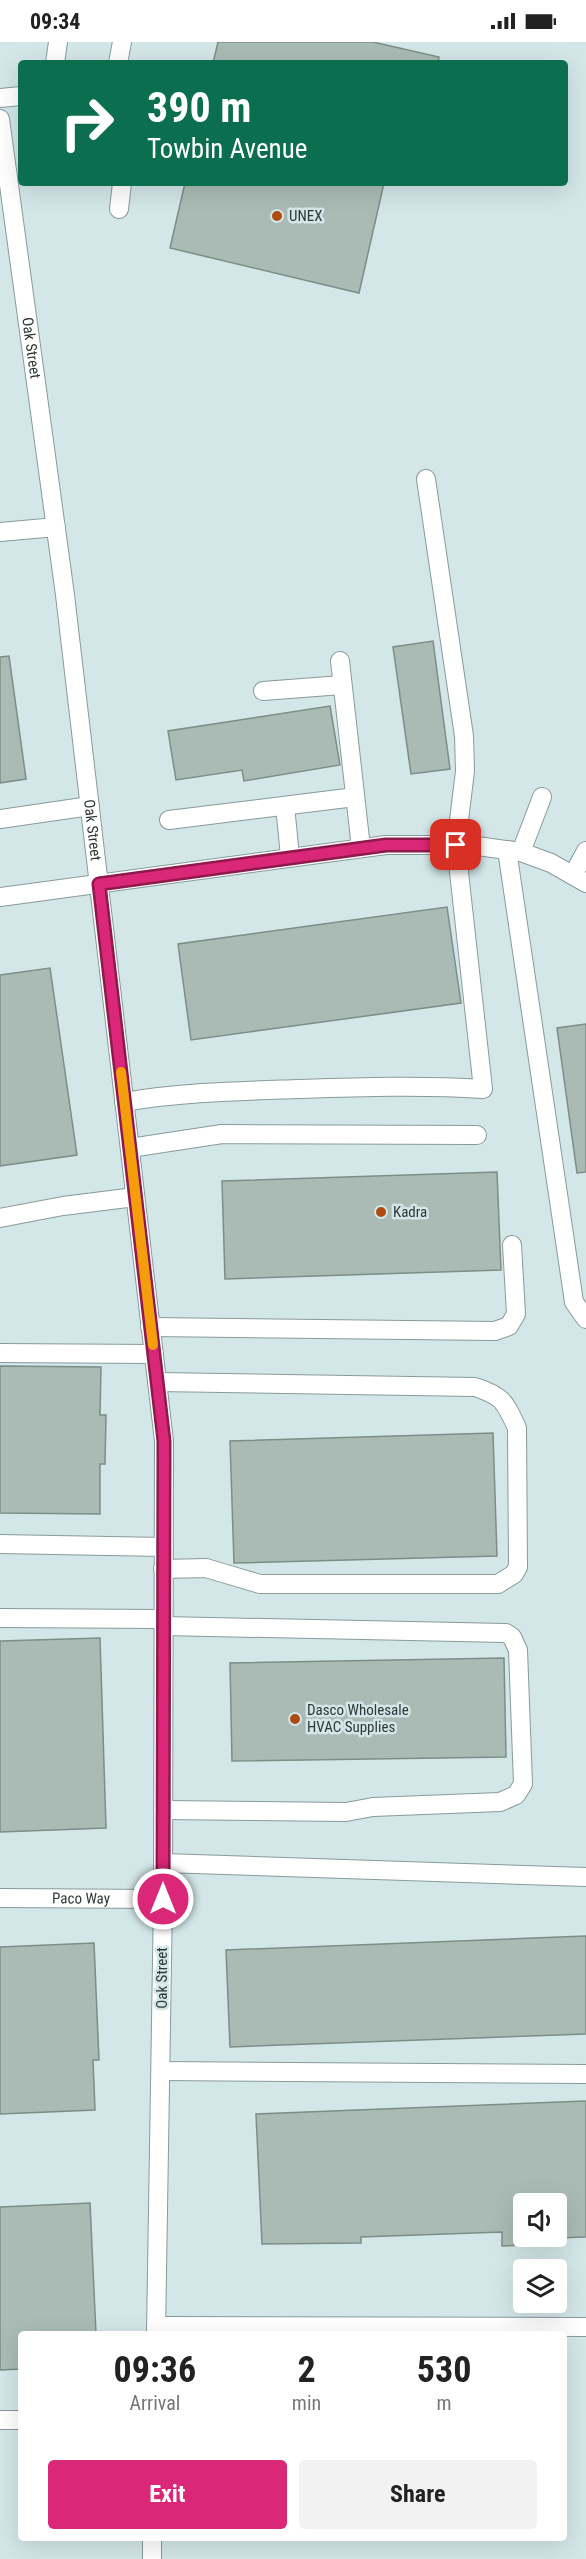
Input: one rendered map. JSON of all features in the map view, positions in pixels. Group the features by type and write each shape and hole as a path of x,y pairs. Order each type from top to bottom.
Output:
{"street":[{"path":"55,60 58,42"},
{"path":"119,60 122,42"},
{"path":"0,98 18,96"},
{"name":"Oak Street","path":"0,119 8,240 56,527 164,1441 163,1899 156,2330"},
{"path":"119,209 122,186"},
{"path":"124,1102 162,1095 233,1091 425,1085 483,1089 456,845 465,771 464,736 426,479"},
{"path":"0,532 56,527"},
{"path":"340,661 361,848"},
{"path":"263,691 342,685"},
{"path":"169,820 355,797"},
{"path":"542,797 514,851 574,1302 586,1319"},
{"path":"0,819 90,806"},
{"path":"285,806 290,856"},
{"path":"0,897 290,856 361,848 456,845 514,851 551,862 580,879 586,851"},
{"path":"130,1148 222,1134 477,1135"},
{"path":"0,1218 63,1206 135,1197"},
{"path":"150,1327 495,1330 509,1326 516,1314 512,1245"},
{"path":"0,1353 154,1354"},
{"path":"157,1382 475,1387 496,1393 507,1407 518,1428 518,1567 514,1574 498,1584 260,1584 206,1569 164,1569"},
{"path":"0,1544 164,1547"},
{"path":"0,1618 506,1634 512,1637 518,1650 523,1784 516,1795 500,1802 373,1807 346,1812 163,1810"},
{"path":"163,1863 586,1877"},
{"name":"Paco Way","path":"0,1898 163,1899"},
{"path":"161,2071 586,2074"},
{"path":"156,2330 586,2327"},
{"path":"0,2420 18,2420"},
{"path":"152,2541 152,2559"}],"building":[{"path":"218,42 373,42 439,57 438,60 214,60"},
{"name":"UNEX","path":"184,186 383,186 359,293 170,248"},
{"path":"433,641 450,769 411,774 393,647"},
{"path":"9,656 26,779 0,783 0,657"},
{"path":"330,706 340,765 244,781 242,770 176,780 168,731"},
{"path":"447,907 461,1003 191,1040 178,944"},
{"path":"50,968 77,1155 0,1166 0,975"},
{"path":"586,1024 586,1172 577,1173 557,1028"},
{"path":"497,1172 501,1270 225,1279 222,1181"},
{"path":"0,1366 101,1367 100,1415 106,1415 105,1464 100,1464 100,1514 0,1513"},
{"path":"493,1433 497,1556 234,1563 230,1441"},
{"path":"100,1638 106,1828 0,1832 0,1641"},
{"path":"504,1658 506,1757 232,1761 230,1663"},
{"path":"586,1936 586,2034 230,2047 226,1950"},
{"path":"94,1943 99,2060 93,2060 95,2110 0,2114 0,1947"},
{"path":"586,2101 586,2237 567,2238 567,2193 513,2193 513,2246 502,2246 502,2232 361,2237 361,2243 262,2244 256,2114"},
{"path":"90,2203 96,2331 18,2331 18,2369 0,2370 0,2207"}],"slow traffic":[{"path":"121,1072 153,1345"}],"place":[{"name":"UNEX","path":"277,216"},
{"name":"Kadra","path":"381,1212"},
{"name":"Dasco Wholesale HVAC Supplies","path":"295,1719"}],"route":[{"path":"163,1899 164,1441 99,884 386,845 456,845"}]}
